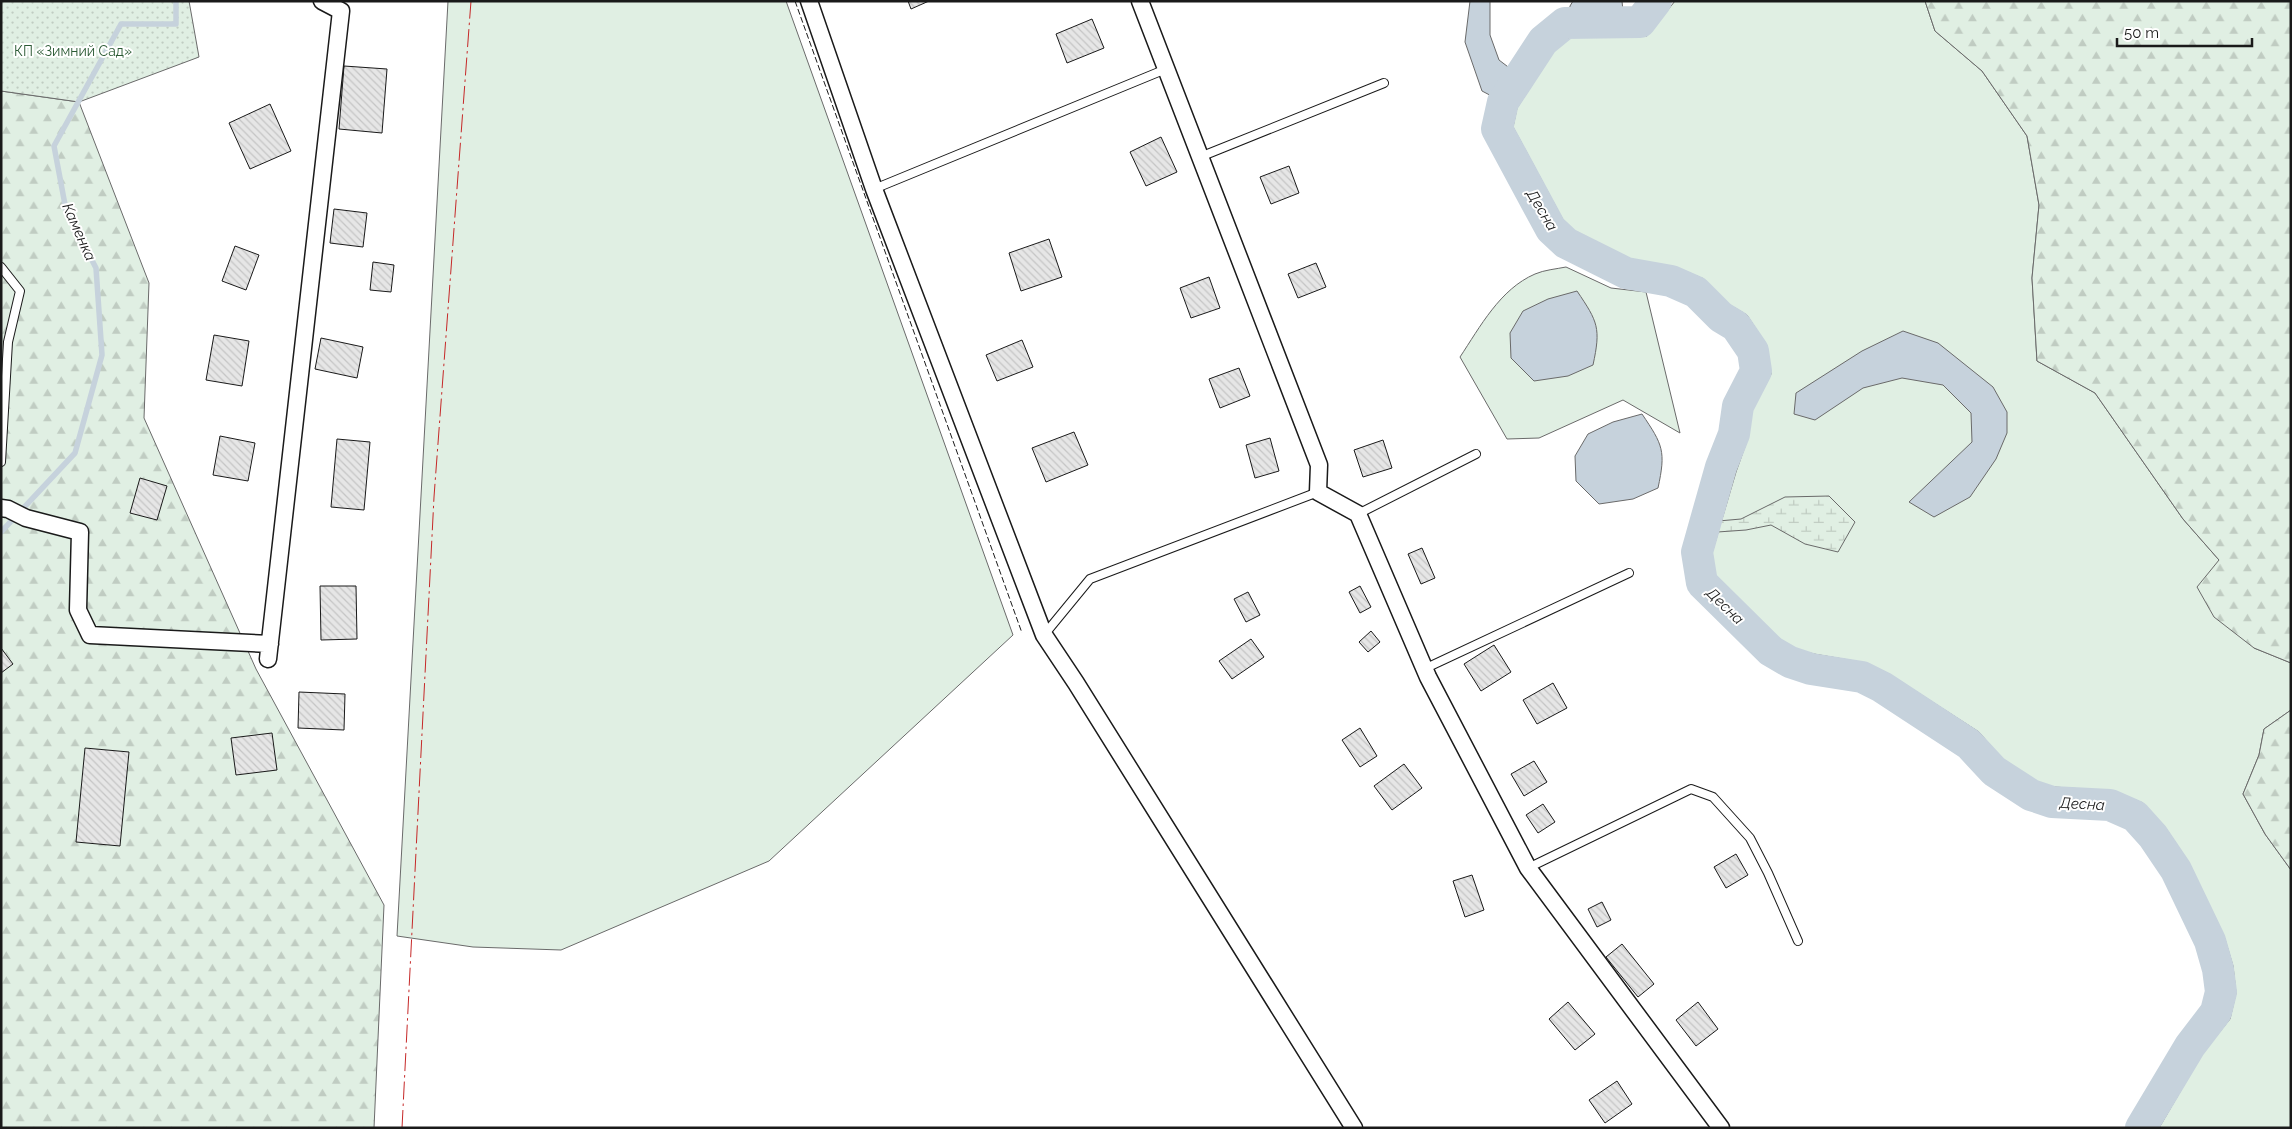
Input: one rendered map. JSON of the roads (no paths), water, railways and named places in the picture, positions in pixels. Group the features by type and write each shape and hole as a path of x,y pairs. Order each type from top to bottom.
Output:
{"street":[{"path":"5,508 26,518 80,532 78,610 90,635 269,652 341,11 322,1"},
{"path":"809,1 874,189 1044,635 1076,683 1354,1128"},
{"path":"1140,1 1319,465 1318,492 1358,514 1424,669 1528,868 1721,1128"}],"lane":[{"path":"874,189 1166,69"},
{"path":"1200,157 1384,82"},
{"path":"1,267 20,291 8,342 1,462"},
{"path":"1358,514 1476,454"},
{"path":"1044,635 1090,579 1318,492"},
{"path":"1424,669 1629,573"},
{"path":"1528,868 1691,789 1713,797 1750,838 1768,873 1798,941"}],"waterway":[{"name":"Каменка","path":"1,532 75,453 102,355 96,268 66,210 54,146 121,24 176,24 176,1"},
{"name":"Десна","path":"1656,1 1640,22 1565,23 1543,41 1503,102 1497,129 1551,229 1566,243 1626,273 1671,281 1696,292 1721,317 1736,326 1753,351 1756,371 1738,406 1734,434 1721,467 1697,552 1702,583 1771,651 1790,662 1811,669 1862,677 1882,687 1969,744 1994,771 2031,795 2052,802 2110,805 2135,816 2153,836 2176,870 2210,941 2218,969 2221,992 2216,1012 2190,1046 2141,1128"}],"park label":[{"name":"КП «Зимний Сад»","path":"73,51"}]}
